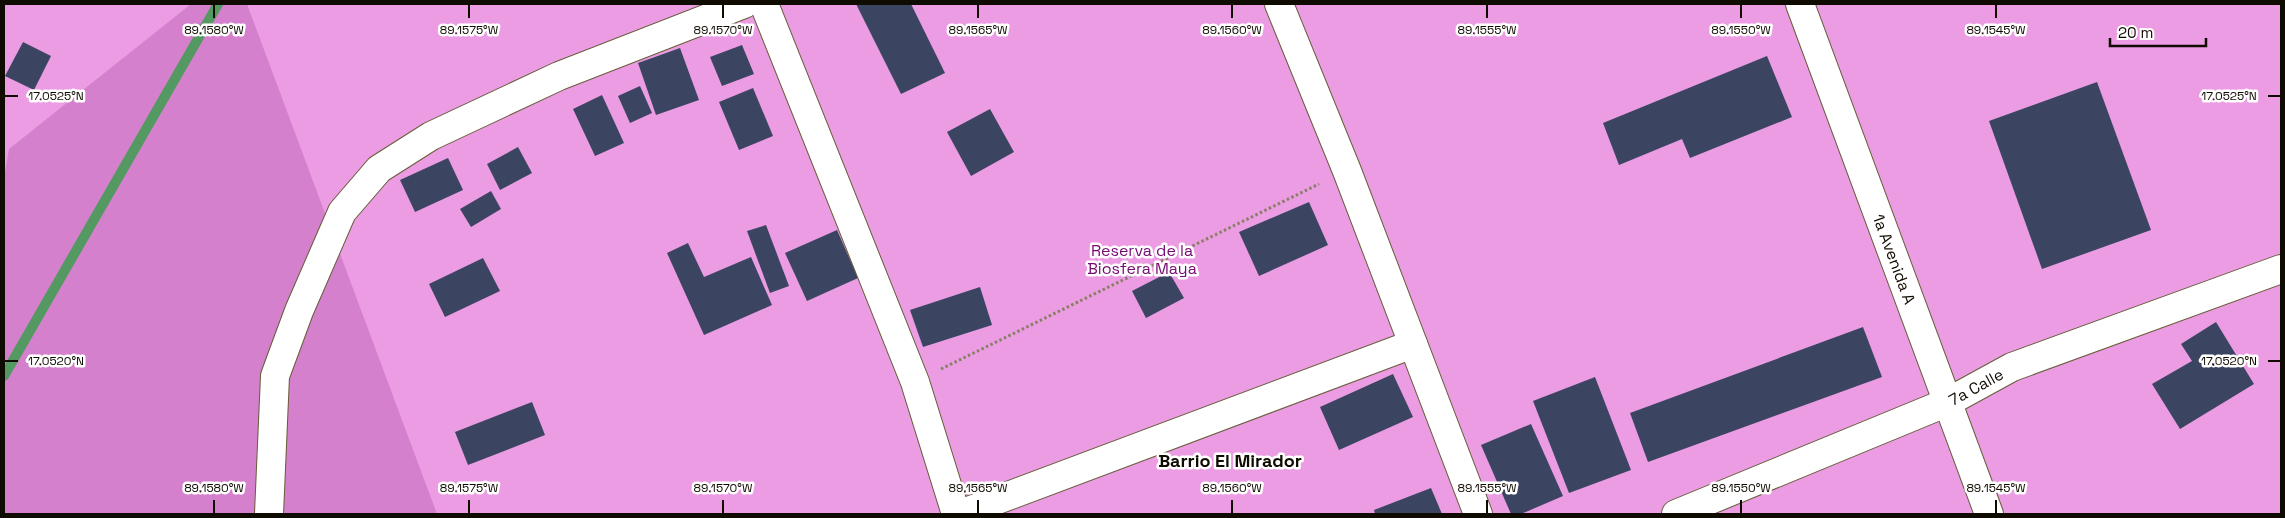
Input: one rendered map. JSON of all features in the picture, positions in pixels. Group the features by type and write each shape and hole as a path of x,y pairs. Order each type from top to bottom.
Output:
{"street":[{"path":"269,514 275,376 298,311 342,212 380,169 431,136 559,76 744,4"},
{"path":"764,4 916,382 956,514"},
{"path":"1279,4 1347,171 1478,514"},
{"name":"1a Avenida A","path":"1800,4 1990,514"},
{"name":"7a Calle","path":"1676,514 1948,402 2012,367 2281,269"},
{"path":"960,514 1413,344"}],"path":[{"path":"916,382 1347,171"}],"green space":[{"name":"Reserva de la Biosfera Maya","path":"4,4 2281,4 2281,514 4,514"}],"shaded area":[{"path":"191,4 247,4 437,514 4,514 4,178 9,149"}],"building":[{"path":"856,4 911,4 945,73 901,94"},
{"path":"23,42 51,56 34,90 5,76"},
{"path":"742,45 754,74 722,86 710,57"},
{"path":"680,48 699,100 656,115 638,63"},
{"path":"1767,56 1792,117 1690,158 1682,139 1619,165 1603,123"},
{"path":"2097,82 2151,230 2042,269 1989,121"},
{"path":"640,86 652,113 630,123 618,96"},
{"path":"753,88 773,136 739,150 719,102"},
{"path":"602,95 624,143 595,156 573,109"},
{"path":"990,109 1014,152 971,176 947,132"},
{"path":"518,147 532,173 500,190 487,164"},
{"path":"448,158 463,190 415,212 400,180"},
{"path":"491,191 501,209 471,227 460,209"},
{"path":"1309,202 1328,245 1259,276 1239,232"},
{"path":"766,225 789,286 770,293 747,231"},
{"path":"837,230 858,278 807,301 785,253"},
{"path":"688,243 704,277 751,257 772,305 704,335 667,253"},
{"path":"483,258 500,291 445,317 429,284"},
{"path":"1169,272 1184,298 1146,318 1132,291"},
{"path":"980,287 992,325 923,347 910,310"},
{"path":"2216,322 2254,384 2180,429 2152,384 2192,361 2181,344"},
{"path":"1863,327 1882,377 1648,462 1630,413"},
{"path":"1393,374 1413,417 1339,450 1320,407"},
{"path":"1595,377 1631,470 1569,493 1533,401"},
{"path":"532,402 545,435 468,465 455,432"},
{"path":"1531,424 1563,496 1521,514 1511,514 1481,445"},
{"path":"1431,488 1442,514 1375,514 1374,510"}],"waterway":[{"path":"4,376 218,4"}],"district":[{"name":"Barrio El Mirador","path":"1230,461"}]}
